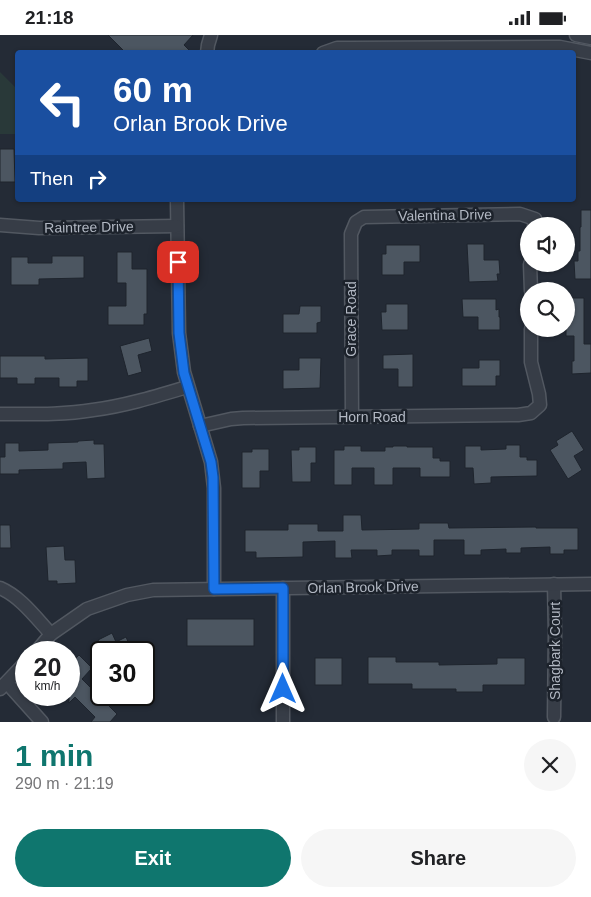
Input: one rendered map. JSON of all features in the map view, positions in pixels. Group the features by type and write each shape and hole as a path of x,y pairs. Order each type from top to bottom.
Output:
{"street":[{"path":"208,50 211,35"},
{"path":"576,35 591,38"},
{"path":"331,50 337,48 552,47 576,50"},
{"path":"576,50 591,53"},
{"path":"177,202 179,333 187,387 211,462 214,488 214,589"},
{"name":"Valentina Drive","path":"356,222 364,217 520,214 525,217"},
{"name":"Grace Road","path":"352,417 351,234 356,222"},
{"name":"Raintree Drive","path":"0,225 39,228 177,226"},
{"name":"Horn Road","path":"200,426 243,418 518,415 531,413 540,405 531,362 531,337"},
{"path":"0,415 76,412 108,408 187,387"},
{"name":"Shagbark Court","path":"554,584 556,633 554,717"},
{"name":"Orlan Brook Drive","path":"45,641 51,634 87,609 128,595 152,590 591,584"},
{"path":"0,588 23,603 51,634"},
{"path":"283,588 283,722"},
{"path":"15,673 3,686 42,722"}],"shaded area":[{"path":"0,72 15,87 15,134 0,134"}],"building":[{"path":"108,35 193,35 184,45 189,50 123,50"},
{"path":"0,149 14,149 15,182 0,182"},
{"path":"581,210 591,210 591,279 575,279 575,261 578,261 578,251 580,251"},
{"path":"467,244 484,244 484,260 499,260 500,274 497,274 498,281 469,282"},
{"path":"386,245 420,245 420,262 404,262 404,275 382,275 382,254 386,254"},
{"path":"117,252 132,252 132,269 147,269 147,314 144,314 144,325 108,325 108,306 126,306 126,283 117,283"},
{"path":"52,256 84,256 84,278 39,279 39,285 11,285 11,257 28,257 28,263 52,263"},
{"path":"575,298 584,298 584,344 591,344 591,373 572,374 572,361 574,361"},
{"path":"462,299 496,299 496,310 499,309 500,330 478,330 478,317 463,317"},
{"path":"386,304 408,304 408,330 382,330 381,312 386,312"},
{"path":"300,306 321,306 321,322 317,323 317,333 283,333 283,314 299,314"},
{"path":"149,338 152,351 138,355 142,372 128,376 120,346"},
{"path":"413,354 413,387 398,387 398,369 383,369 383,355"},
{"path":"0,356 45,356 45,359 88,358 88,381 77,381 77,387 59,387 59,378 35,378 35,384 17,384 17,378 0,378"},
{"path":"299,358 321,358 320,388 283,389 283,370 299,370"},
{"path":"479,360 500,360 500,376 496,376 496,386 462,386 462,368 479,368"},
{"path":"572,431 584,450 574,456 582,470 568,479 550,450 558,445 556,441"},
{"path":"94,440 94,444 104,444 105,478 87,479 86,462 63,463 63,469 19,470 19,474 0,474 0,457 5,457 5,443 19,443 19,451 48,450 48,443"},
{"path":"506,445 520,445 520,457 527,457 527,460 537,460 537,476 491,477 491,483 474,484 473,468 465,468 465,446 481,446 481,450 506,449"},
{"path":"344,446 361,446 361,451 385,451 385,447 393,446 433,447 433,458 440,458 440,461 450,461 450,477 420,477 420,468 393,468 393,485 374,485 374,468 352,468 352,485 334,485 334,450 344,450"},
{"path":"299,447 316,447 316,463 311,463 311,482 292,482 291,450 299,450"},
{"path":"252,449 269,449 269,471 260,471 260,488 242,488 242,452 252,452"},
{"path":"343,515 361,515 362,530 419,529 419,523 448,523 449,528 578,528 578,550 564,550 564,554 550,554 550,547 521,548 521,553 506,553 506,549 481,550 481,555 464,555 464,540 434,540 434,556 419,556 419,550 392,550 392,555 377,556 377,550 351,550 352,558 335,558 335,541 303,542 303,557 256,558 256,552 245,552 245,530 288,530 288,524 318,524 318,531 343,531"},
{"path":"0,525 10,525 11,548 0,548"},
{"path":"64,546 65,560 75,560 76,583 57,584 57,581 48,581 46,547"},
{"path":"187,619 254,619 254,646 187,646"},
{"path":"112,633 116,641 98,641"},
{"path":"126,637 128,641 118,641"},
{"path":"80,656 90,666 90,670 82,679 90,687 90,706 109,706 117,714 110,722 91,722 95,717 80,702"},
{"path":"368,657 396,657 396,662 439,662 439,665 497,664 497,658 525,658 525,685 483,685 483,692 456,692 456,689 412,689 412,684 368,684"},
{"path":"315,658 342,658 342,685 315,685"}],"route":[{"path":"178,262 179,333 184,373 211,462 213,477 214,589 283,588 283,689"}]}
